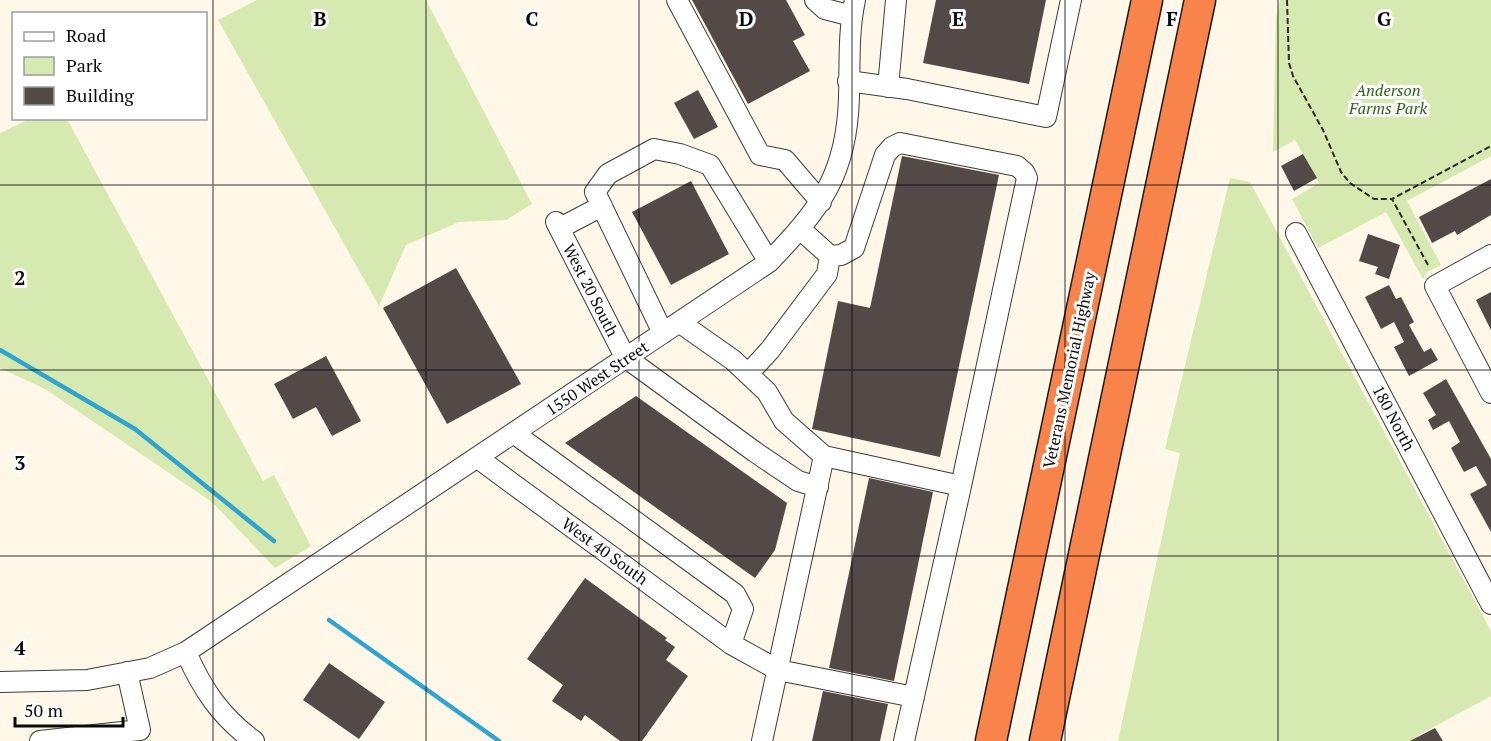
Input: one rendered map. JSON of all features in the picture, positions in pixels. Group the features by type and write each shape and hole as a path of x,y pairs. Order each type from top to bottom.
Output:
{"highway":[{"name":"Veterans Memorial Highway","path":"991,741 1147,0"},
{"path":"1045,741 1200,0"}],"street":[{"path":"677,0 760,155 785,160 821,202"},
{"path":"815,0 825,9 853,8"},
{"path":"888,87 896,0"},
{"path":"848,81 1046,117 1071,0"},
{"name":"1550 West Street","path":"0,682 87,680 150,668 186,652 479,459 625,357 769,262 800,230 821,202 837,172 845,139 853,8"},
{"path":"800,230 830,256 841,255 854,248 885,155 892,147 900,143 1017,166 1027,178 904,741"},
{"path":"663,333 596,192 608,174 654,148 711,165 769,262"},
{"name":"West 20 South","path":"602,206 558,225 625,357"},
{"name":"180 North","path":"1296,233 1491,604"},
{"path":"1491,255 1434,286 1491,393"},
{"path":"748,374 770,350 827,274 830,256"},
{"path":"679,322 733,360 767,392 784,422 825,456 961,486"},
{"path":"625,357 755,452 798,480 818,487"},
{"path":"515,434 735,594 743,609 731,644"},
{"path":"762,741 825,456"},
{"name":"West 40 South","path":"479,459 731,644 778,670 914,697"},
{"path":"186,652 209,698 224,717 251,740"},
{"path":"40,741 145,735 127,672"}],"path":[{"path":"1287,0 1289,63 1293,76 1323,130 1341,172 1350,183 1374,199 1392,199 1491,146"},
{"path":"1392,199 1428,265"}],"green space":[{"path":"257,0 426,0 532,204 506,220 459,222 406,245 379,306 218,20"},
{"name":"Anderson Farms Park","path":"1280,0 1491,0 1491,156 1407,201 1441,265 1427,272 1423,279 1386,212 1318,248 1292,199 1319,183 1295,140 1273,152 1276,17"},
{"path":"28,120 68,120 263,481 274,475 311,546 275,568 212,502 45,389 0,368 0,133"},
{"path":"1230,178 1250,182 1491,631 1491,696 1417,736 1420,741 1118,741 1180,453 1165,449"}],"building":[{"path":"692,0 786,0 805,35 793,41 810,71 748,104"},
{"path":"936,0 1046,0 1029,84 923,63"},
{"path":"698,90 718,127 694,139 674,103"},
{"path":"1303,154 1317,178 1294,191 1281,166"},
{"path":"902,156 999,175 940,457 812,429 838,301 870,308"},
{"path":"1491,179 1491,215 1457,235 1455,231 1432,243 1419,217"},
{"path":"691,181 729,254 671,285 632,212"},
{"path":"1368,234 1400,245 1389,279 1375,274 1378,267 1359,261"},
{"path":"456,268 521,384 447,424 383,308"},
{"path":"1389,285 1396,299 1401,297 1414,322 1409,325 1424,352 1431,348 1438,360 1409,376 1394,347 1404,342 1394,322 1381,329 1365,297"},
{"path":"1491,292 1491,330 1476,300"},
{"path":"326,356 361,421 332,436 316,407 293,419 274,384"},
{"path":"1446,379 1491,459 1491,532 1470,494 1487,485 1476,466 1464,472 1451,448 1460,442 1449,421 1433,430 1428,420 1436,415 1423,393"},
{"path":"636,396 787,503 775,550 755,578 565,443"},
{"path":"869,478 933,492 894,681 829,668"},
{"path":"585,578 667,638 665,640 675,647 666,660 688,676 642,741 620,741 585,715 581,721 552,701 563,685 527,659"},
{"path":"329,663 385,702 359,739 303,700"},
{"path":"823,691 888,704 880,741 812,741"},
{"path":"1435,728 1443,741 1410,741"}],"waterway":[{"path":"0,350 135,429 274,541"},
{"path":"329,620 499,741"}]}
